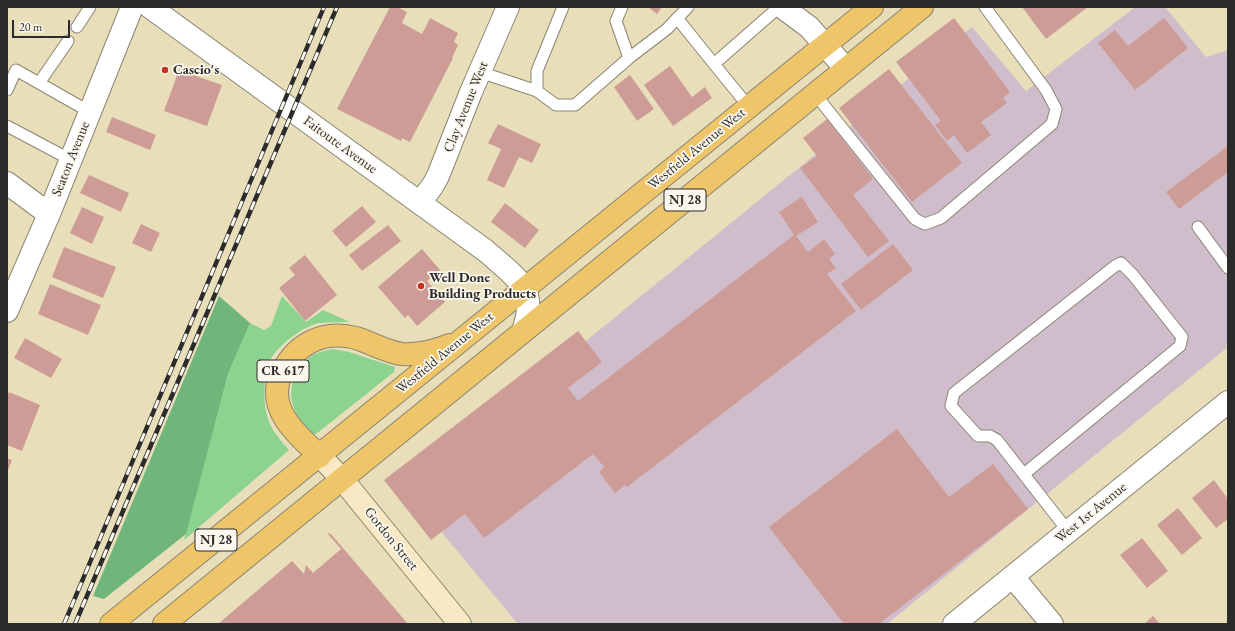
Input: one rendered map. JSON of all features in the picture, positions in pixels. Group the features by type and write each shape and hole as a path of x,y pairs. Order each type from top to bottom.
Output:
{"main road":[{"name":"Westfield Avenue West","path":"111,624 872,7"},
{"name":"NJ 28","path":"164,624 922,7"},
{"name":"CR 617","path":"320,456 294,431 282,414 279,405 278,384 287,362 296,352 306,344 318,338 331,336 356,338 403,354 428,352 443,348 461,340"},
{"name":"Gordon Street","path":"320,456 342,479 460,624"}],"street":[{"name":"Seaton Avenue","path":"7,311 49,214 132,7"},
{"name":"Faitoute Avenue","path":"150,7 486,251 507,270 524,289"},
{"name":"Clay Avenue West","path":"420,203 434,186 508,7"},
{"path":"782,7 809,27 846,69"},
{"path":"7,183 49,214"},
{"path":"523,331 528,315 527,295 524,289"},
{"name":"West 1st Avenue","path":"954,624 1228,402"},
{"path":"1013,576 1052,624"}],"lane":[{"path":"77,28 90,7"},
{"path":"537,91 537,72 563,7"},
{"path":"622,7 616,21 629,58"},
{"path":"480,72 537,91 556,105 575,105 629,58 667,29 688,7"},
{"path":"714,64 779,7"},
{"path":"815,94 915,219 924,224 941,218 1052,124 1056,109 1046,90 984,7"},
{"path":"677,18 748,107"},
{"path":"39,83 68,40"},
{"path":"7,90 16,70 90,112"},
{"path":"7,126 71,160"},
{"path":"1198,227 1228,268"},
{"path":"1024,474 1180,346 1182,337 1133,275 1121,264 1116,266 954,393 951,406 978,436 990,436 997,440 1068,531"}],"shaded area":[{"path":"1135,7 1165,7 1206,57 1228,50 1228,347 887,624 518,624 405,488 972,27 1026,91"}],"green space":[{"path":"219,296 250,323 228,374 186,534 104,599 93,596"},
{"path":"282,296 306,322 323,310 350,322 319,323 306,328 293,336 272,357 267,369 264,391 267,417 278,437 289,450 184,540 228,374 250,323 264,330 271,326"},
{"path":"333,349 349,352 395,367 394,372 316,434 310,434 300,420 292,403 291,394 294,378 303,363 310,357 319,352"}],"building":[{"path":"390,7 397,7 407,12 402,23 422,34 430,18 458,33 454,42 458,45 453,58 410,142 402,138 401,141 337,109"},
{"path":"648,7 662,7 657,14"},
{"path":"1022,7 1088,7 1046,39"},
{"path":"954,18 1010,92 1003,98 1007,103 981,122 991,135 967,153 954,135 947,141 935,125 941,121 896,62"},
{"path":"1164,18 1188,48 1135,90 1098,43 1115,30 1128,46"},
{"path":"670,66 692,97 705,87 712,98 673,126 644,85"},
{"path":"889,69 962,163 912,202 839,108"},
{"path":"179,70 222,85 207,126 164,111"},
{"path":"630,75 654,109 637,121 614,87"},
{"path":"112,117 156,135 150,150 106,132"},
{"path":"827,119 873,179 853,195 889,241 868,257 800,168 817,156 803,138"},
{"path":"498,124 541,144 532,163 519,157 504,188 487,180 501,149 488,143"},
{"path":"1228,146 1228,172 1179,209 1166,192"},
{"path":"89,175 129,193 121,212 80,193"},
{"path":"802,197 818,222 796,236 808,252 824,239 835,254 829,259 836,268 827,274 856,311 627,487 625,485 615,493 599,472 604,467 593,454 484,538 465,514 431,540 384,480 578,331 602,362 568,388 578,401 794,235 779,212"},
{"path":"505,203 539,230 525,248 491,222"},
{"path":"362,206 376,222 346,247 332,231"},
{"path":"82,207 104,217 92,244 70,233"},
{"path":"141,224 160,233 151,252 132,243"},
{"path":"388,225 401,241 362,271 349,255"},
{"path":"893,244 913,270 861,310 841,284"},
{"path":"64,247 116,267 103,298 52,277"},
{"path":"422,249 440,270 427,281 445,302 417,326 408,315 405,318 378,287"},
{"path":"305,255 337,295 305,321 279,288 295,275 289,268"},
{"path":"50,284 101,305 88,335 38,314"},
{"path":"25,338 62,359 51,378 14,358"},
{"path":"9,392 40,405 22,451 7,445 7,397"},
{"path":"897,429 949,497 993,464 1028,509 879,624 844,624 769,527"},
{"path":"7,458 12,460 7,473"},
{"path":"1214,480 1228,499 1228,519 1216,528 1192,498"},
{"path":"1178,508 1202,538 1182,555 1157,525"},
{"path":"327,533 331,534 408,624 218,624 292,561 304,574 306,565 313,573 341,549"},
{"path":"1142,538 1168,571 1147,588 1120,555"},
{"path":"1153,616 1160,624 1144,624"}],"railway":[{"path":"64,624 324,7"},
{"path":"75,624 337,7"}],"place":[{"name":"Cascio's","path":"165,70"},
{"name":"Well Done Building Products","path":"421,286"}]}
